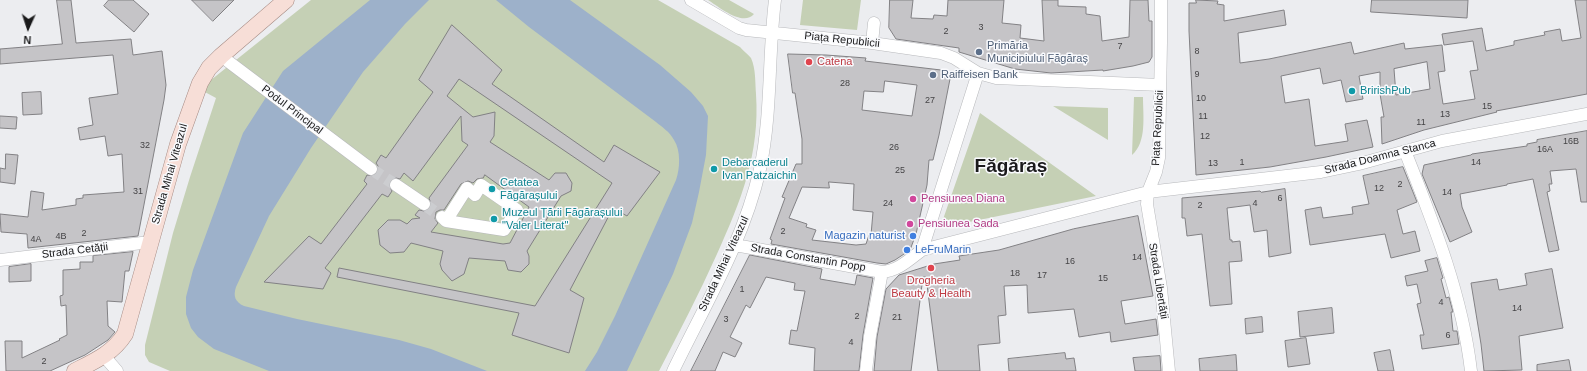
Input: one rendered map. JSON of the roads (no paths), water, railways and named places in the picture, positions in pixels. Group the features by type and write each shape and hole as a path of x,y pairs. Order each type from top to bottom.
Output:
{"main road":[{"name":"Strada Mihai Viteazul","path":"75,371 104,356 113,349 125,334 178,144 195,93 205,74 221,56 286,0"}],"street":[{"name":"Piața Republicii","path":"691,0 739,28 771,33 872,43 941,53 954,58 978,73 996,78 1008,80 1160,85 1159,158 1156,172 1148,192"},
{"name":"Strada Mihai Viteazul","path":"673,371 735,245 750,205 760,167 768,114 771,33 775,0"},
{"path":"1160,85 1161,0"},
{"path":"872,43 874,23"},
{"name":"Podul Principal","path":"221,56 371,169"},
{"path":"922,250 978,73"},
{"name":"Strada Doamna Stanca","path":"1148,192 1321,172 1359,164 1448,140 1587,114"},
{"path":"1405,151 1450,272 1463,327 1471,371"},
{"path":"396,185 424,204"},
{"path":"481,185 517,210 504,230 444,219 467,188 475,195 481,185"},
{"path":"866,371 870,336 882,272 899,267 922,250 1148,192"},
{"name":"Strada Libertății","path":"1148,192 1148,209 1160,288 1169,371"},
{"name":"Strada Cetății","path":"0,260 150,242"},
{"name":"Strada Constantin Popp","path":"735,245 882,272"},
{"path":"104,356 117,371"}],"water":[{"path":"370,0 429,0 405,24 363,72 311,148 269,216 236,287 236,298 239,303 244,306 297,319 399,340 431,349 487,371 269,371 214,349 198,337 191,328 186,314 186,297 193,270 243,133 283,71"},
{"path":"496,0 570,0 660,65 691,92 703,106 708,116 706,155 692,223 673,274 627,371 585,371 597,352 615,316 676,180 679,160 678,149 672,137 663,128 529,27"}],"tunnel":[{"path":"371,169 396,185"},
{"path":"424,204 442,217"}],"place":[{"name":"Primăria Municipiului Făgăraș","path":"979,52"},
{"name":"Catena","path":"809,62"},
{"name":"Raiffeisen Bank","path":"933,75"},
{"name":"BririshPub","path":"1352,91"},
{"name":"Debarcaderul Ivan Patzaichin","path":"714,169"},
{"name":"Cetatea Făgărașului","path":"492,189"},
{"name":"Pensiunea Diana","path":"913,199"},
{"name":"Muzeul Țării Făgărașului \"Valer Literat\"","path":"494,219"},
{"name":"Pensiunea Sada","path":"910,224"},
{"name":"Magazin naturist","path":"913,236"},
{"name":"LeFruMarin","path":"907,250"},
{"name":"Drogheria Beauty & Health","path":"931,268"}],"district":[{"name":"Făgăraș","path":"1011,167"}]}
